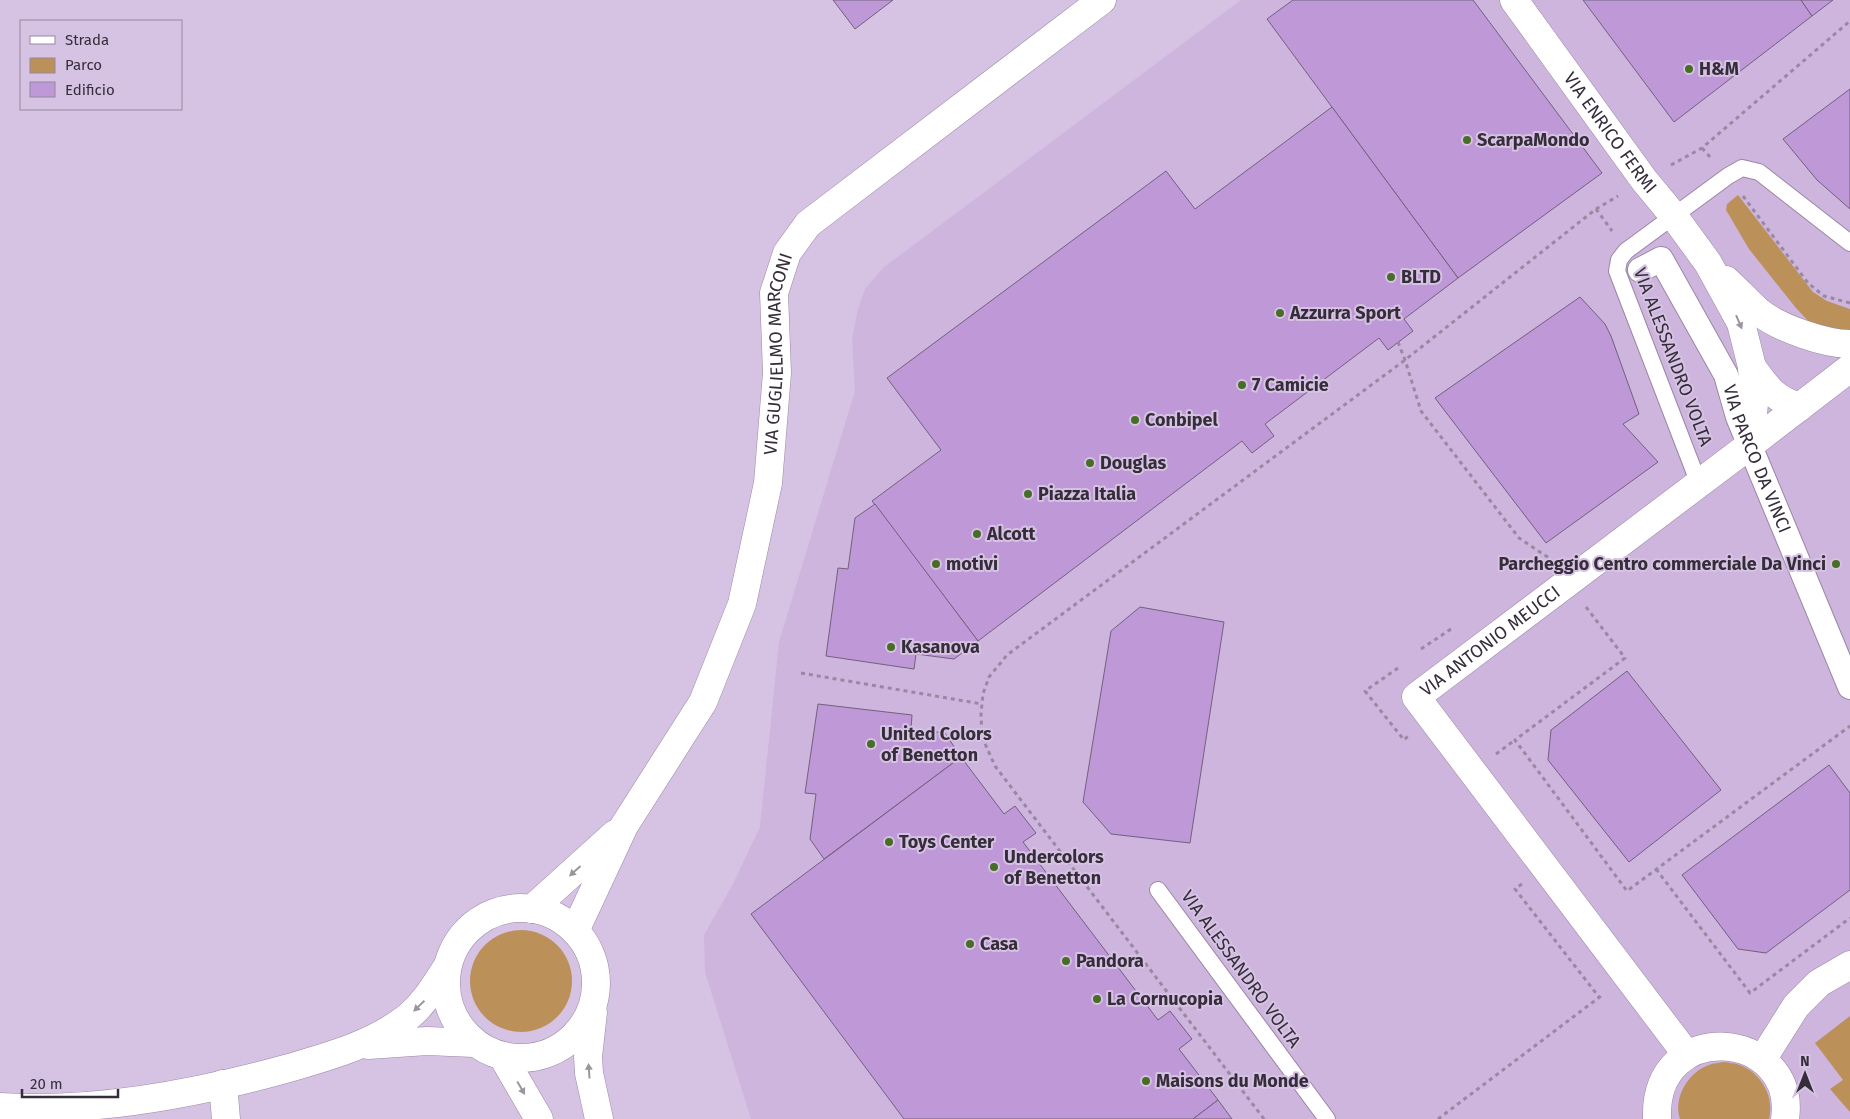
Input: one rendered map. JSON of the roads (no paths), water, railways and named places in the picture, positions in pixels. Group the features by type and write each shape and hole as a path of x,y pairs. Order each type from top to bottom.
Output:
{"street":[{"name":"VIA GUGLIELMO MARCONI","path":"624,826 703,702 742,604 768,483 777,373 774,293 787,252 808,224 1102,0"},
{"name":"VIA ENRICO FERMI","path":"1514,0 1644,180 1673,215 1708,263 1741,323 1752,367 1754,404 1750,445"},
{"name":"VIA PARCO DA VINCI","path":"1640,270 1661,259 1726,375 1738,417 1850,687"},
{"name":"VIA ENRICO FERMI","path":"1708,263 1761,313 1796,332 1822,340 1850,344"},
{"name":"VIA ENRICO FERMI","path":"1796,332 1816,349 1827,367 1840,375"},
{"name":"VIA ENRICO FERMI","path":"1752,367 1774,394 1784,402 1800,407"},
{"name":"VIA ANTONIO MEUCCI","path":"1687,1055 1416,697 1699,484 1840,375"},
{"path":"532,909 624,826"},
{"path":"575,932 624,826"},
{"path":"0,1107 50,1108 93,1105 180,1093 310,1062 359,1045 401,1022 428,998 447,966 455,946 469,928 488,916 509,909 532,909 555,917 575,932 588,948 595,969 596,990 588,1057 591,1090 599,1119"},
{"path":"1762,1060 1796,1006 1819,983 1850,965"},
{"path":"447,966 445,988 449,1008 459,1028 488,1052 503,1057 529,1058 554,1051 568,1041 574,1036 589,1015 596,990"},
{"path":"359,1045 427,1041 474,1042"},
{"path":"1657,1119 1656,1103 1662,1084 1672,1068 1687,1055 1706,1047 1726,1046 1745,1050 1762,1060 1775,1074 1783,1091 1786,1110 1785,1119"},
{"path":"503,1057 539,1119"},
{"path":"223,1084 226,1119"}],"lane":[{"name":"VIA ALESSANDRO VOLTA","path":"1699,484 1618,271 1619,260 1626,251 1673,215 1742,168 1759,172 1850,243"},
{"name":"VIA ALESSANDRO VOLTA","path":"1158,890 1327,1119"}],"place":[{"name":"H&M","path":"1689,69"},
{"name":"ScarpaMondo","path":"1467,140"},
{"name":"BLTD","path":"1391,277"},
{"name":"Azzurra Sport","path":"1280,313"},
{"name":"7 Camicie","path":"1242,385"},
{"name":"Conbipel","path":"1135,420"},
{"name":"Douglas","path":"1090,463"},
{"name":"Piazza Italia","path":"1028,494"},
{"name":"Alcott","path":"977,534"},
{"name":"motivi","path":"936,564"},
{"name":"Parcheggio Centro commerciale Da Vinci","path":"1836,564"},
{"name":"Kasanova","path":"891,647"},
{"name":"United Colors of Benetton","path":"871,744"},
{"name":"Toys Center","path":"889,842"},
{"name":"Undercolors of Benetton","path":"994,867"},
{"name":"Casa","path":"970,944"},
{"name":"Pandora","path":"1066,961"},
{"name":"La Cornucopia","path":"1097,999"},
{"name":"Maisons du Monde","path":"1146,1081"}]}
